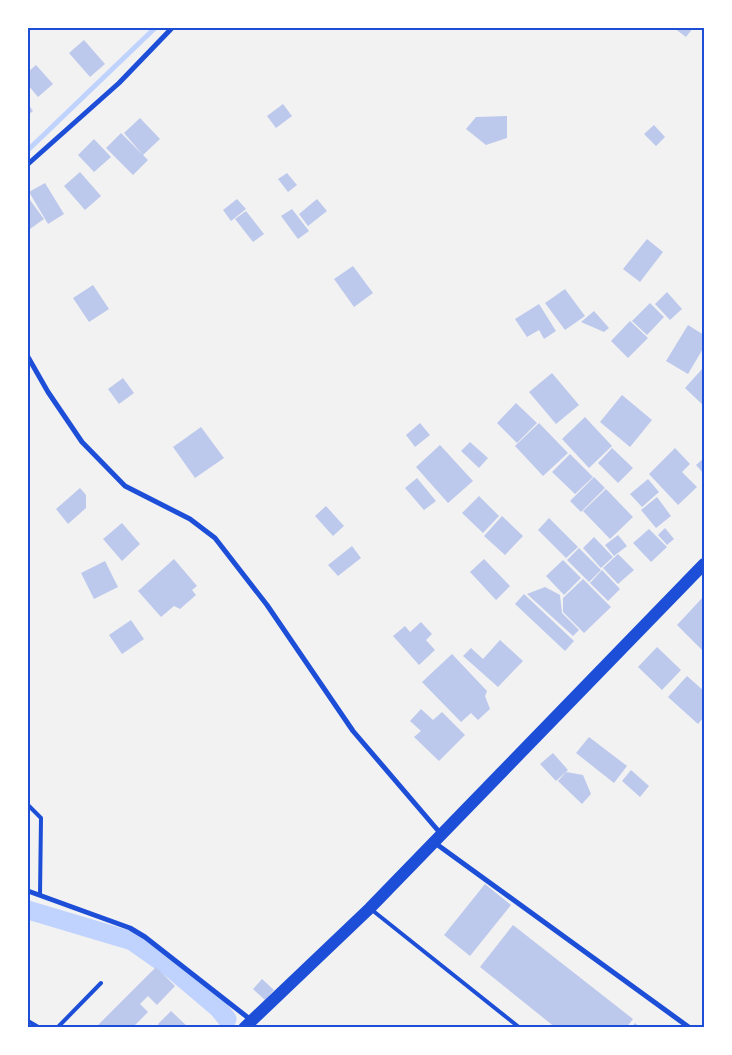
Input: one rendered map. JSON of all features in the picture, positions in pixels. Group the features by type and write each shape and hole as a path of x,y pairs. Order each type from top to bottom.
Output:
{"main road":[{"path":"248,1024 370,908 704,564"}],"street":[{"path":"28,164 119,83 172,28"},
{"path":"28,357 48,392 82,442 126,486 190,520 215,538 267,605 353,731 438,839 690,1028"},
{"path":"28,891 130,928 145,937 248,1024"}],"lane":[{"path":"28,805 41,818 40,895"},
{"path":"370,908 520,1028"},
{"path":"57,1028 100,982"},
{"path":"28,1021 40,1028"}],"building":[{"path":"674,28 693,28 686,37"},
{"path":"84,40 105,64 90,77 69,53"},
{"path":"36,65 53,84 38,97 28,85 28,72"},
{"path":"28,104 33,111 28,115"},
{"path":"283,104 292,116 276,128 267,116"},
{"path":"507,116 507,138 486,145 466,129 476,117"},
{"path":"140,118 160,139 143,155 124,133"},
{"path":"654,125 665,137 656,146 644,134"},
{"path":"121,133 148,160 133,175 106,148"},
{"path":"94,139 111,157 94,172 78,155"},
{"path":"80,172 101,196 85,210 64,186"},
{"path":"287,173 297,185 288,192 278,179"},
{"path":"45,183 64,214 48,224 29,192"},
{"path":"237,199 246,209 231,221 223,210"},
{"path":"317,199 327,211 308,226 299,214"},
{"path":"30,200 44,219 30,229 28,225 28,201"},
{"path":"292,209 309,231 298,239 281,216"},
{"path":"246,211 264,234 253,242 235,219"},
{"path":"647,239 663,252 640,282 623,269"},
{"path":"353,266 373,293 354,307 334,279"},
{"path":"93,285 109,309 89,322 73,298"},
{"path":"565,289 585,316 565,330 545,303"},
{"path":"667,292 682,309 670,320 655,304"},
{"path":"650,303 664,317 647,335 632,321"},
{"path":"539,304 556,331 544,339 539,330 527,337 515,319"},
{"path":"594,311 609,328 604,332 581,322"},
{"path":"630,321 648,338 628,358 611,341"},
{"path":"688,325 704,335 704,347 688,374 666,361"},
{"path":"702,369 704,371 704,406 685,388"},
{"path":"552,373 579,405 556,424 529,392"},
{"path":"123,378 134,393 119,404 108,389"},
{"path":"622,395 652,420 630,447 600,422"},
{"path":"516,403 537,423 517,443 497,423"},
{"path":"585,417 612,446 589,468 562,439"},
{"path":"420,423 430,435 415,447 406,435"},
{"path":"539,423 568,453 543,476 515,446"},
{"path":"201,427 224,458 195,478 173,447"},
{"path":"470,442 488,458 479,468 461,451"},
{"path":"440,445 473,481 448,503 416,467"},
{"path":"612,448 633,468 618,483 598,463"},
{"path":"675,448 690,464 682,472 697,487 678,505 649,474"},
{"path":"570,454 593,477 575,494 552,472"},
{"path":"704,458 704,474 696,465"},
{"path":"594,477 605,488 581,512 570,501"},
{"path":"417,478 436,501 424,510 405,488"},
{"path":"648,479 659,492 642,507 630,494"},
{"path":"80,488 86,495 86,508 68,524 56,509"},
{"path":"606,489 633,517 610,539 583,511"},
{"path":"479,496 499,516 483,533 462,513"},
{"path":"657,497 671,516 656,528 641,510"},
{"path":"326,506 344,526 333,536 315,516"},
{"path":"502,516 523,536 505,555 484,536"},
{"path":"549,518 578,547 566,558 538,530"},
{"path":"122,523 140,544 122,561 103,539"},
{"path":"665,528 674,539 667,545 658,535"},
{"path":"649,529 667,547 651,562 633,543"},
{"path":"618,535 627,546 614,556 605,545"},
{"path":"594,537 613,557 601,568 583,548"},
{"path":"352,546 361,558 338,576 328,565"},
{"path":"579,548 601,570 589,582 567,560"},
{"path":"618,554 634,570 618,584 603,568"},
{"path":"174,559 197,586 192,590 196,595 180,609 174,606 161,617 138,591"},
{"path":"484,559 510,586 496,600 470,572"},
{"path":"563,560 581,578 564,595 546,576"},
{"path":"105,561 118,587 94,599 81,573"},
{"path":"602,570 620,589 608,601 590,583"},
{"path":"583,579 611,607 584,633 563,612 563,598"},
{"path":"545,587 560,595 562,613 579,630 573,636 527,594"},
{"path":"524,594 574,641 565,651 515,604"},
{"path":"704,596 704,652 677,625"},
{"path":"131,620 144,639 122,654 109,635"},
{"path":"421,622 432,634 426,640 435,650 419,665 393,636 405,626 410,632"},
{"path":"500,640 523,661 498,687 463,656 471,648 483,659"},
{"path":"657,647 681,670 662,690 638,667"},
{"path":"452,654 487,691 485,696 490,709 478,720 471,713 461,722 422,682"},
{"path":"687,676 704,691 704,717 698,724 668,697"},
{"path":"421,709 433,720 442,712 465,735 439,761 414,737 421,731 410,721"},
{"path":"589,737 627,766 614,783 576,753"},
{"path":"553,753 568,770 556,781 540,764"},
{"path":"631,770 649,786 640,797 622,781"},
{"path":"566,772 583,775 591,794 582,804 558,781"},
{"path":"485,884 511,905 470,956 444,935"},
{"path":"513,925 633,1019 626,1028 556,1028 480,967"},
{"path":"156,967 175,986 157,1005 148,996 140,1004 148,1012 132,1028 95,1028"},
{"path":"262,979 274,990 265,1000 253,989"},
{"path":"171,1011 189,1028 161,1028 158,1024"},
{"path":"635,1023 641,1028 631,1028"}],"waterway":[{"path":"28,150 155,28"},
{"path":"28,910 132,941 172,969 218,1008 227,1019"}]}
